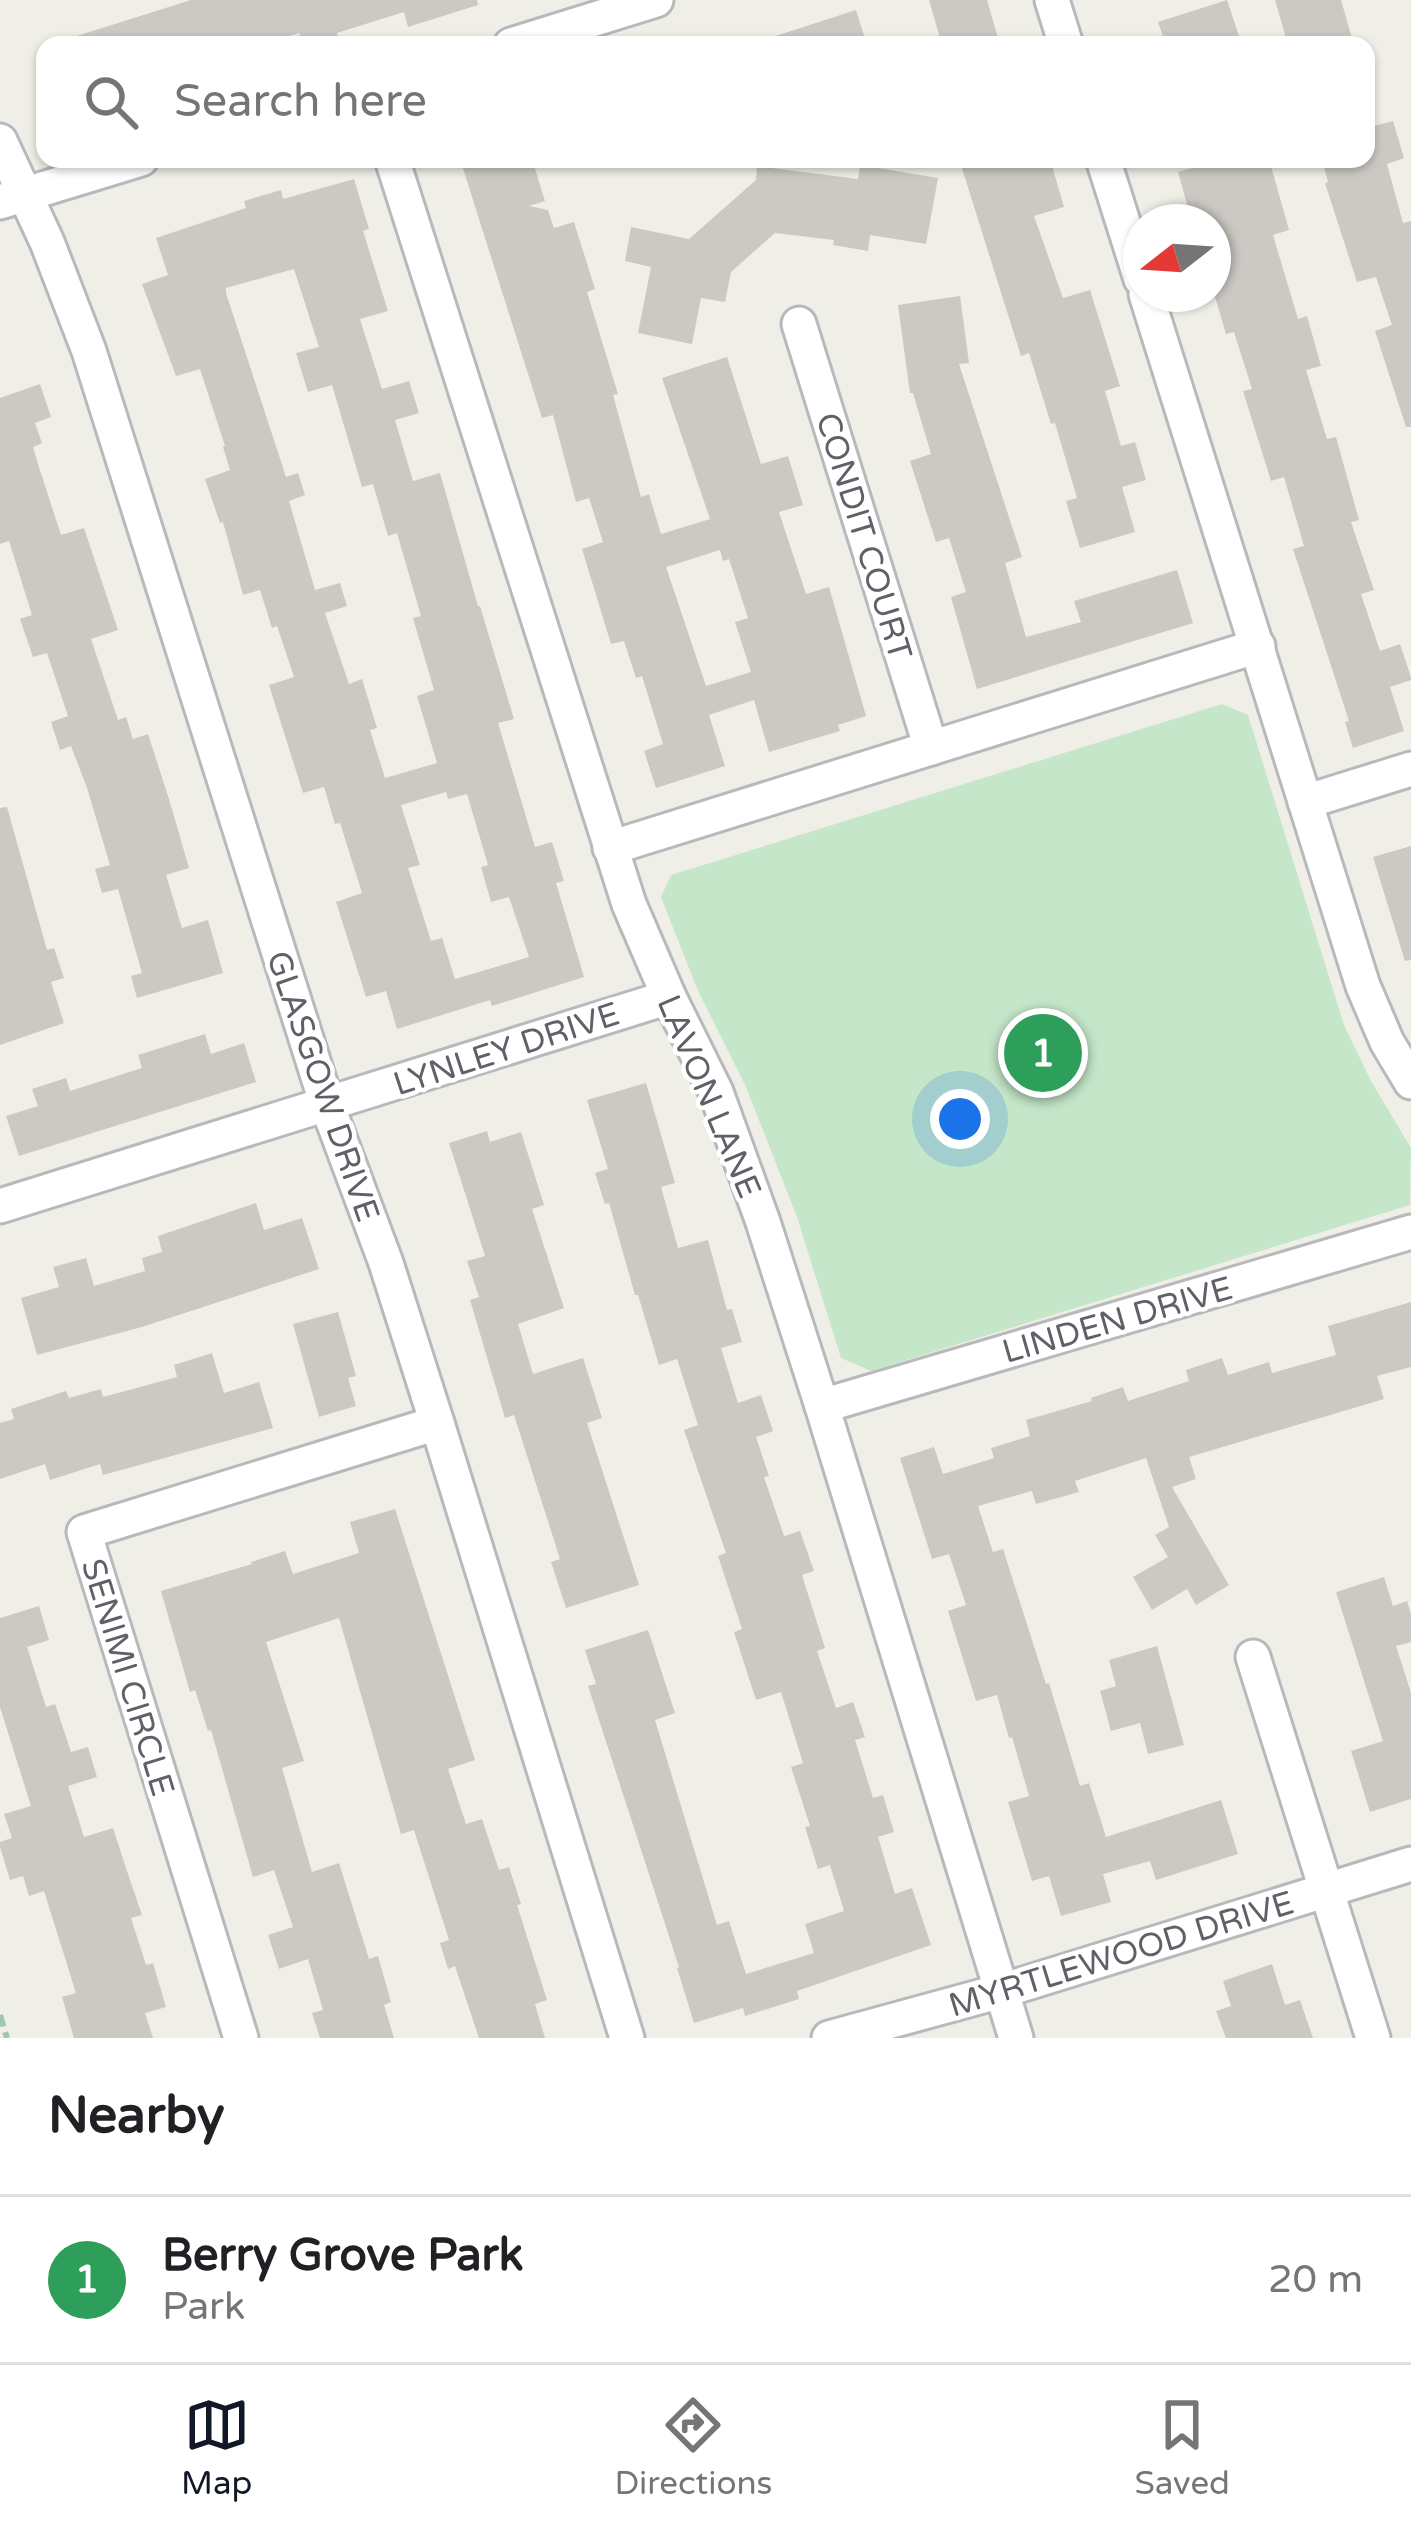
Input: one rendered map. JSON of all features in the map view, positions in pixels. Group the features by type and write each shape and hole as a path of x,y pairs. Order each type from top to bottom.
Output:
{"street":[{"path":"540,36 656,0"},
{"path":"1052,0 1063,36"},
{"name":"GLASGOW DRIVE","path":"0,141 13,198 88,351 327,1105 386,1263 627,2038"},
{"path":"13,198 111,168"},
{"name":"LAVON LANE","path":"395,168 628,904 716,1092 763,1222 1016,2038"},
{"path":"1106,168 1123,222"},
{"path":"1152,312 1363,986 1411,1082"},
{"name":"CONDIT COURT","path":"799,324 931,748"},
{"path":"610,848 1258,646"},
{"path":"1305,802 1411,769"},
{"name":"LYNLEY DRIVE","path":"0,1206 669,997"},
{"name":"LINDEN DRIVE","path":"822,1406 1411,1232"},
{"name":"SENIMI CIRCLE","path":"241,2038 84,1532 437,1423"},
{"path":"1253,1657 1373,2038"},
{"name":"MYRTLEWOOD DRIVE","path":"829,2038 1001,1991 1411,1864"}],"path":[{"path":"0,2015 7,2038"}],"green space":[{"path":"1222,704 1248,715 1344,1025 1411,1148 1410,1205 871,1371 841,1358 797,1217 746,1087 698,991 661,897 671,875"}],"building":[{"path":"191,0 477,0 478,5 408,27 404,12 338,36 77,36"},
{"path":"929,0 987,0 997,36 939,36"},
{"path":"1227,0 1239,36 1163,36 1158,22"},
{"path":"1275,0 1341,0 1351,36 1285,36"},
{"path":"856,10 864,36 775,36"},
{"path":"1393,121 1404,158 1387,164 1403,223 1411,221 1411,427 1406,427 1375,331 1392,325 1376,277 1357,282 1325,183 1324,168 1375,168 1375,126"},
{"path":"463,168 535,168 545,201 529,206 548,210 554,228 574,222 595,289 587,292 618,394 613,395 641,497 649,494 661,534 710,519 662,378 727,357 761,464 788,456 803,505 779,512 806,594 829,587 866,716 838,725 840,731 769,752 754,700 709,715 725,766 656,788 644,751 663,744 642,676 636,678 624,641 611,644 582,549 603,542 589,498 576,502 553,415 542,418","holes":["720,550 723,561 729,559 748,618 735,622 751,672 706,686 666,567"]},
{"path":"757,168 858,179 860,168 938,178 926,244 870,235 868,251 833,245 834,240 775,233 731,272 725,302 701,298 692,344 638,333 651,267 625,261 631,227 689,239 756,180"},
{"path":"962,168 1053,168 1064,207 1034,216 1063,298 1090,290 1120,386 1105,391 1121,446 1135,442 1146,480 1122,487 1135,532 1080,548 1066,501 1077,498 1055,423 1051,424 1029,353 1021,356"},
{"path":"1272,168 1289,230 1273,235 1298,319 1307,316 1321,366 1306,370 1327,439 1336,437 1359,520 1351,522 1374,590 1361,594 1380,651 1400,644 1411,677 1390,687 1404,731 1353,748 1345,722 1349,721 1293,549 1304,546 1284,477 1271,481 1243,391 1252,389 1234,332 1226,334 1220,312 1231,312 1231,204 1187,204 1178,172"},
{"path":"354,179 369,229 363,231 388,311 360,319 382,389 409,381 419,413 395,420 413,481 440,473 514,719 498,723 535,847 552,842 564,881 556,883 584,977 397,1029 386,991 366,997 336,902 362,893 340,823 335,824 324,787 303,793 269,685 294,677 277,626 272,628 260,590 243,595 223,522 205,479 230,470 200,369 176,376 142,284 168,275 156,238 246,208 244,201 281,190 283,199","holes":["294,269 319,347 296,353 308,392 332,385 362,487 373,484 388,536 397,533 421,616 413,618 434,690 417,696 437,763 385,778 370,730 377,728 362,679 349,684 325,613 347,606 340,583 315,590 289,501 305,495 298,473 286,477 226,293 226,288","446,792 448,799 467,794 488,865 481,867 491,902 509,897 529,957 455,979 442,938 431,941 408,868 420,865 401,805"]},
{"path":"960,296 969,363 959,364 1022,557 1005,563 1026,637 1081,622 1074,601 1177,570 1193,623 977,689 951,597 966,592 949,538 936,542 910,461 931,454 910,393 898,305"},
{"path":"40,384 51,417 35,423 42,443 33,447 38,464 61,535 84,528 118,630 91,639 118,720 126,717 133,739 148,734 169,799 189,868 166,875 182,928 208,920 223,973 137,998 131,976 142,973 118,889 102,893 95,869 110,865 87,788 71,746 60,750 51,722 68,716 47,653 33,657 20,619 32,615 9,541 0,544 0,398"},
{"path":"7,807 47,950 54,948 64,978 51,982 64,1023 0,1045 0,808"},
{"path":"1411,846 1411,960 1405,961 1373,857"},
{"path":"205,1034 211,1054 244,1043 256,1082 19,1156 6,1116 38,1106 32,1089 66,1078 70,1091 142,1068 138,1055"},
{"path":"646,1083 675,1183 661,1187 678,1248 708,1240 727,1310 732,1309 742,1342 721,1348 738,1403 761,1395 773,1431 756,1437 769,1476 764,1477 784,1536 800,1531 814,1571 802,1575 825,1648 817,1651 836,1708 853,1702 865,1737 855,1740 873,1798 883,1795 894,1832 878,1837 895,1894 912,1888 931,1945 797,1991 799,1999 745,2016 743,2008 694,2023 588,1686 596,1684 585,1650 648,1630 675,1713 655,1720 717,1925 729,1921 746,1974 814,1953 805,1924 844,1911 830,1865 818,1869 805,1827 810,1826 791,1767 803,1763 781,1692 756,1700 734,1632 742,1629 718,1556 726,1553 684,1430 698,1425 677,1359 659,1365 609,1203 605,1204 595,1173 608,1169 587,1100"},
{"path":"487,1131 490,1142 521,1132 544,1205 532,1209 564,1308 518,1324 533,1374 583,1358 602,1418 587,1423 639,1585 566,1608 551,1562 560,1559 514,1415 505,1418 470,1300 479,1297 467,1261 485,1256 449,1143"},
{"path":"256,1203 264,1230 302,1218 319,1269 142,1327 37,1355 21,1298 59,1287 53,1267 86,1258 94,1286 145,1271 142,1258 162,1252 158,1236"},
{"path":"1411,1302 1411,1367 1377,1376 1384,1399 1189,1457 1196,1479 1172,1487 1229,1585 1196,1605 1187,1589 1152,1610 1133,1577 1168,1557 1155,1535 1169,1527 1146,1458 1075,1481 1079,1492 1036,1504 1032,1491 978,1506 993,1552 1003,1549 1080,1786 1089,1783 1106,1837 1221,1800 1238,1854 1156,1880 1150,1861 1103,1874 1111,1902 1061,1916 1049,1876 1032,1881 1008,1802 1029,1796 1012,1737 997,1695 976,1701 948,1611 966,1605 949,1554 932,1559 900,1458 934,1447 943,1474 994,1458 991,1448 1030,1436 1026,1420 1123,1387 1128,1401 1189,1381 1186,1370 1222,1358 1228,1375 1269,1362 1272,1373 1336,1355 1328,1326"},
{"path":"338,1312 356,1376 348,1378 356,1406 319,1417 293,1324"},
{"path":"212,1353 224,1393 259,1382 273,1428 103,1475 100,1464 50,1480 45,1464 0,1479 0,1423 14,1419 11,1409 66,1391 69,1398 101,1389 103,1397 177,1377 174,1365"},
{"path":"395,1509 475,1760 448,1769 466,1824 482,1819 499,1870 509,1867 547,2000 535,2004 545,2038 479,2038 455,1966 448,1969 440,1943 449,1940 414,1830 401,1834 339,1618 266,1642 304,1761 282,1768 312,1872 339,1863 369,1959 378,1956 391,2002 384,2005 394,2038 320,2038 312,2013 323,2010 308,1959 279,1969 268,1935 293,1927 274,1870 253,1877 211,1730 195,1690 190,1692 161,1591 285,1551 293,1574 359,1553 350,1522"},
{"path":"1384,1577 1393,1606 1407,1601 1411,1614 1411,1642 1396,1646 1411,1693 1411,1799 1370,1812 1351,1751 1383,1741 1336,1592"},
{"path":"39,1606 49,1640 27,1647 46,1707 55,1704 71,1752 88,1747 97,1777 68,1786 84,1837 113,1828 142,1915 131,1918 146,1965 153,1963 166,2007 145,2013 153,2038 74,2038 62,1997 76,1993 44,1891 29,1896 23,1876 10,1880 0,1847 0,1842 12,1838 4,1814 31,1806 0,1707 0,1618"},
{"path":"1157,1646 1184,1745 1148,1754 1140,1723 1111,1731 1100,1691 1116,1686 1109,1660"},
{"path":"1272,1964 1285,2005 1300,2000 1313,2038 1226,2038 1216,2011 1231,2006 1223,1981"}],"place":[{"name":"Berry Grove Park","path":"1043,1053"}]}
